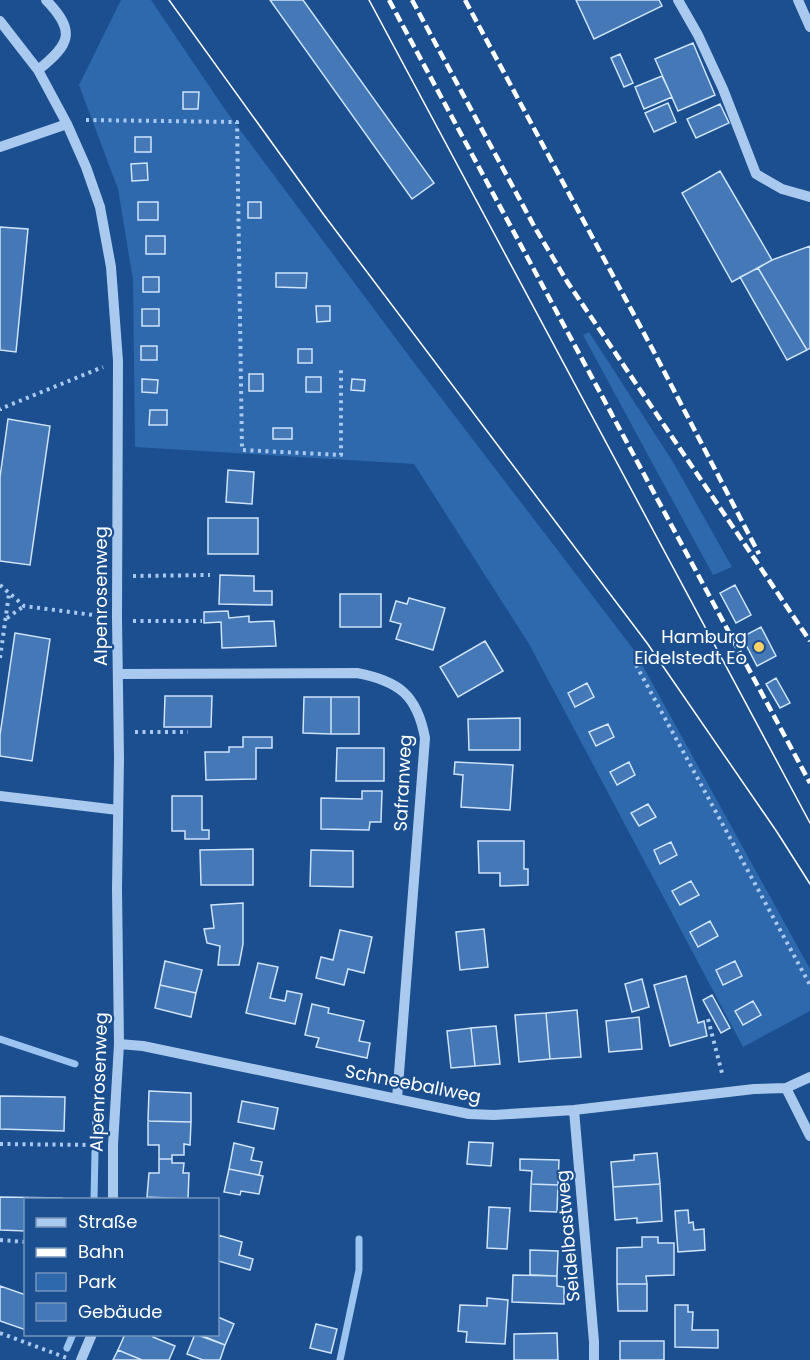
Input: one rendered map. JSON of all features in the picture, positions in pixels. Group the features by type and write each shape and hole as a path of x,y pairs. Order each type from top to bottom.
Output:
{"street":[{"path":"38,70 60,52 66,32 64,22 46,0"},
{"path":"678,0 698,35 723,89 756,174 782,189 810,197"},
{"path":"798,0 810,27"},
{"name":"Alpenrosenweg","path":"0,21 38,70 67,124 100,207 111,267 118,361 119,1044 113,1144 113,1198"},
{"path":"0,147 67,124"},
{"name":"Safranweg","path":"118,674 357,673 377,677 395,686 411,700 421,718 425,738 397,1099"},
{"path":"0,795 118,810"},
{"name":"Schneeballweg","path":"119,1044 143,1046 469,1114 486,1115 574,1110 754,1089 786,1088 810,1077"},
{"path":"786,1088 810,1136"},
{"name":"Seidelbastweg","path":"574,1110 594,1360"},
{"path":"81,1360 92,1336"}],"path":[{"path":"86,120 237,122 242,450 341,455 341,369"},
{"path":"0,409 118,361"},
{"path":"131,576 210,575"},
{"path":"0,585 24,606 117,618"},
{"path":"0,658 9,593"},
{"path":"6,619 24,606"},
{"path":"132,621 202,621"},
{"path":"636,665 810,985"},
{"path":"134,732 188,732"},
{"path":"708,1019 723,1078"},
{"path":"0,1144 104,1145"},
{"path":"0,1240 24,1242"},
{"path":"0,1333 69,1359"}],"green space":[{"path":"121,0 151,0 226,111 412,360 634,650 810,969 810,1011 743,1047 529,644 414,464 135,447 133,280 118,189 79,85"},
{"path":"589,332 673,462 732,567 713,575 583,335"}],"building":[{"path":"270,0 303,0 434,183 412,199"},
{"path":"576,0 659,0 662,6 594,39"},
{"path":"693,43 715,95 678,111 655,59"},
{"path":"620,54 633,83 624,87 611,58"},
{"path":"662,76 672,97 644,109 635,87"},
{"path":"183,92 199,92 198,109 183,109"},
{"path":"668,103 676,122 654,132 645,113"},
{"path":"720,104 729,123 696,138 687,119"},
{"path":"135,137 151,137 151,152 135,152"},
{"path":"147,163 148,180 132,181 131,164"},
{"path":"720,171 772,260 732,282 682,193"},
{"path":"138,202 158,202 158,220 138,220"},
{"path":"248,202 261,202 261,218 248,218"},
{"path":"0,227 28,229 16,352 0,350"},
{"path":"146,236 165,236 165,254 146,254"},
{"path":"810,246 810,348 807,350 758,268 772,260"},
{"path":"758,268 807,350 787,360 740,277"},
{"path":"276,273 307,273 306,288 276,287"},
{"path":"143,277 159,277 159,292 143,292"},
{"path":"316,306 330,306 330,321 317,322"},
{"path":"142,309 159,309 159,326 142,326"},
{"path":"141,346 157,346 157,360 141,360"},
{"path":"298,349 312,349 312,363 298,363"},
{"path":"249,374 263,374 263,391 249,391"},
{"path":"306,377 321,377 321,392 306,392"},
{"path":"142,379 158,380 157,393 142,392"},
{"path":"352,379 365,380 364,391 351,390"},
{"path":"150,410 167,410 167,425 149,425"},
{"path":"8,419 50,426 30,565 0,561 0,477"},
{"path":"273,428 292,428 292,439 273,439"},
{"path":"228,470 254,472 252,504 226,502"},
{"path":"208,518 258,518 258,554 208,554"},
{"path":"220,575 254,576 254,591 272,591 272,605 219,604"},
{"path":"735,585 751,615 736,623 720,593"},
{"path":"340,594 381,594 381,627 340,627"},
{"path":"409,598 445,608 433,650 396,639 401,624 390,621 396,601 407,604"},
{"path":"228,611 229,618 249,616 249,622 274,621 276,646 222,648 221,622 204,623 204,612"},
{"name":"Hamburg Eidelstedt Eo","path":"761,627 776,656 757,666 742,637"},
{"path":"15,633 50,639 32,761 0,756 0,735"},
{"path":"485,641 503,671 458,697 440,667"},
{"path":"776,678 790,703 780,708 766,684"},
{"path":"587,683 594,697 575,707 568,693"},
{"path":"165,696 212,696 211,727 164,727"},
{"path":"304,697 331,697 331,734 303,733"},
{"path":"331,697 359,697 359,734 331,734"},
{"path":"520,718 520,750 469,750 468,719"},
{"path":"608,724 614,737 596,746 589,732"},
{"path":"243,737 272,737 272,748 256,748 256,779 206,780 205,752 229,752 229,747 243,747"},
{"path":"337,748 384,748 384,781 336,781"},
{"path":"455,762 513,765 510,810 461,807 463,775 454,774"},
{"path":"629,762 635,775 617,785 610,772"},
{"path":"362,791 382,791 381,822 370,822 369,830 321,829 321,798 362,799"},
{"path":"172,796 202,796 202,830 209,830 209,839 185,839 185,831 172,831"},
{"path":"648,804 656,817 639,826 631,813"},
{"path":"478,841 524,841 524,869 528,869 528,885 500,886 500,873 479,873"},
{"path":"671,842 677,855 660,864 654,850"},
{"path":"253,849 253,885 201,885 200,850"},
{"path":"311,850 353,851 353,887 310,886"},
{"path":"691,881 699,895 680,905 672,891"},
{"path":"243,903 243,944 239,965 218,965 220,946 207,943 204,929 214,928 211,905"},
{"path":"710,921 718,936 698,947 690,932"},
{"path":"484,929 488,967 460,970 456,932"},
{"path":"340,930 372,937 364,973 348,969 344,985 316,978 321,957 333,960"},
{"path":"165,961 202,970 196,993 160,985"},
{"path":"735,961 742,976 723,985 716,970"},
{"path":"258,963 278,967 270,998 285,1001 287,991 302,994 295,1024 246,1013"},
{"path":"686,976 698,1023 704,1021 707,1036 670,1046 654,985"},
{"path":"642,979 649,1007 632,1012 625,984"},
{"path":"160,985 196,993 191,1017 155,1008"},
{"path":"712,995 730,1028 721,1033 703,1000"},
{"path":"753,1001 761,1015 743,1025 735,1011"},
{"path":"312,1004 329,1008 328,1013 364,1021 359,1041 370,1043 367,1058 316,1047 319,1038 305,1035"},
{"path":"577,1010 581,1057 550,1059 546,1013"},
{"path":"546,1013 550,1059 519,1062 515,1015"},
{"path":"639,1017 642,1049 609,1052 606,1021"},
{"path":"496,1026 500,1064 475,1066 471,1028"},
{"path":"471,1028 475,1066 451,1068 447,1031"},
{"path":"149,1091 191,1093 191,1122 148,1121"},
{"path":"0,1096 65,1097 64,1131 0,1129"},
{"path":"242,1101 278,1108 274,1129 238,1122"},
{"path":"148,1121 191,1122 190,1145 184,1144 184,1155 172,1155 172,1159 159,1159 159,1145 148,1145"},
{"path":"469,1142 493,1143 491,1166 467,1164"},
{"path":"234,1143 254,1148 251,1160 262,1162 259,1175 229,1169"},
{"path":"657,1153 660,1184 613,1187 611,1162 634,1160 634,1155"},
{"path":"159,1159 172,1159 172,1163 184,1163 183,1173 189,1173 188,1198 147,1197 149,1173 159,1173"},
{"path":"520,1159 559,1160 558,1185 531,1184 532,1171 520,1170"},
{"path":"229,1169 263,1176 259,1194 241,1191 240,1195 224,1192"},
{"path":"531,1184 558,1185 557,1212 530,1211"},
{"path":"660,1184 662,1221 637,1223 637,1218 615,1220 613,1187"},
{"path":"0,1197 62,1198 24,1198 24,1231 0,1230"},
{"path":"489,1207 510,1208 507,1249 487,1248"},
{"path":"688,1210 689,1223 693,1222 694,1230 704,1229 705,1250 678,1252 675,1211"},
{"path":"219,1235 242,1242 239,1255 253,1259 250,1270 219,1261"},
{"path":"642,1237 658,1237 658,1243 674,1243 674,1275 646,1276 647,1284 617,1284 617,1248 642,1247"},
{"path":"530,1250 558,1251 557,1276 530,1275"},
{"path":"513,1275 557,1276 557,1286 564,1287 564,1304 512,1302"},
{"path":"617,1284 647,1284 647,1311 618,1311"},
{"path":"0,1286 24,1294 24,1329 0,1321"},
{"path":"487,1298 508,1300 505,1344 466,1342 467,1332 458,1331 460,1305 487,1306"},
{"path":"675,1305 688,1305 688,1312 693,1312 692,1330 718,1330 718,1348 675,1347"},
{"path":"219,1317 234,1324 225,1345 203,1336 219,1336"},
{"path":"316,1324 337,1329 331,1353 310,1348"},
{"path":"557,1333 558,1360 514,1360 514,1334"},
{"path":"124,1336 153,1336 175,1346 169,1360 142,1360 118,1350"},
{"path":"194,1336 225,1345 220,1360 203,1360 187,1354"},
{"path":"620,1341 664,1341 664,1360 620,1360"},
{"path":"118,1350 142,1360 113,1360"}],"waterway":[{"path":"0,1039 75,1064"},
{"path":"95,1137 96,1115"},
{"path":"94,1198 95,1152"},
{"path":"340,1360 359,1270 359,1239"},
{"path":"67,1348 72,1336"}],"tram line":[{"path":"169,0 324,215 647,643 810,884"},
{"path":"369,0 810,823"}],"railway":[{"path":"389,0 810,783"},
{"path":"412,0 534,226 568,283 810,641"},
{"path":"465,0 654,352 759,554"}],"place":[{"name":"Hamburg Eidelstedt Eo","path":"759,647"}]}
